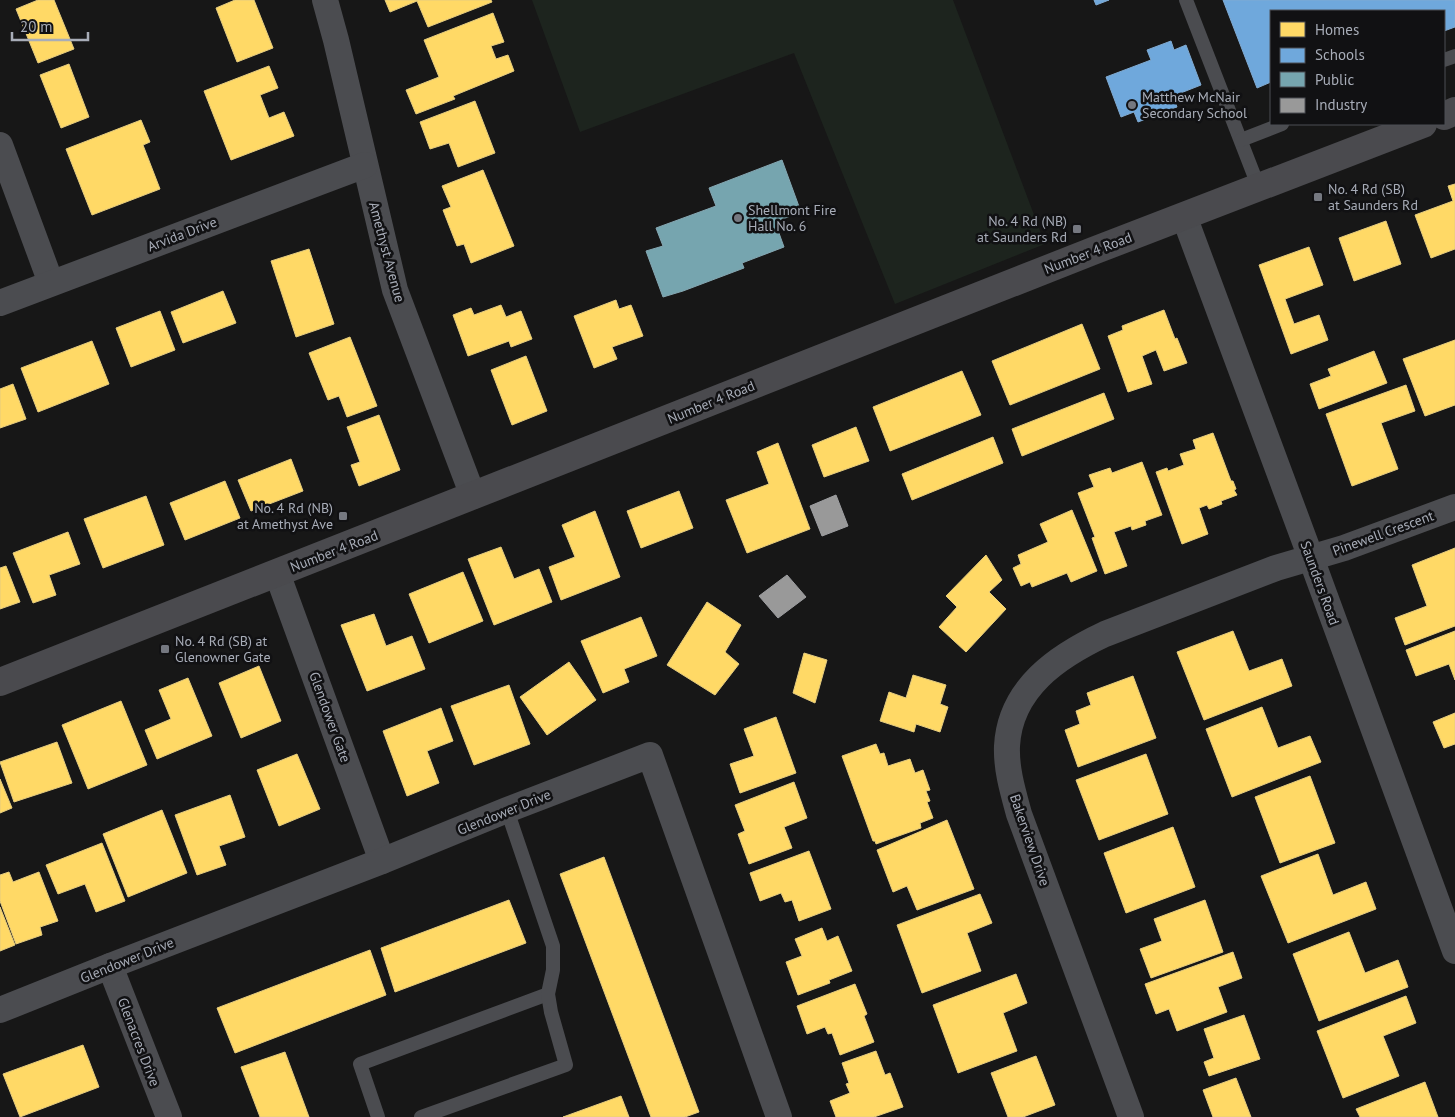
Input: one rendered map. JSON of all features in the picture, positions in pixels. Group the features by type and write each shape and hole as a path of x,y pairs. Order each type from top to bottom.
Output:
{"main road":[{"name":"Number 4 Road","path":"0,682 1184,216 1420,125"}],"street":[{"name":"Amethyst Avenue","path":"325,0 396,290 473,496"},
{"path":"0,144 52,283"},
{"name":"Arvida Drive","path":"0,303 365,165"},
{"name":"Saunders Road","path":"1184,216 1455,951"},
{"name":"Pinewell Crescent","path":"1311,558 1344,548 1455,507"},
{"name":"Bakerview Drive","path":"1131,1117 1019,814 1008,764 1008,737 1014,714 1021,699 1032,684 1064,656 1083,645 1105,634 1276,568 1311,558"},
{"name":"Glendower Gate","path":"277,573 382,861"},
{"name":"Glendower Drive","path":"0,1010 650,755 775,1116"},
{"name":"Glenacres Drive","path":"110,966 168,1117"}],"lane":[{"path":"1186,0 1260,188"},
{"path":"1241,140 1279,125"},
{"path":"421,1117 566,1065 550,1012 548,994 553,970 554,946 507,810"},
{"path":"378,1117 360,1064 548,994"}],"shaded area":[{"path":"532,0 953,0 1045,244 895,304 794,53 580,132"}],"building: Homes":[{"path":"38,0 54,0 74,49 38,63 16,9"},
{"path":"235,0 254,0 273,48 237,62 216,8"},
{"path":"385,0 491,0 492,2 428,27 417,1 390,12"},
{"path":"493,13 504,42 491,46 496,59 508,55 514,71 453,96 455,99 416,114 406,90 439,77 424,40"},
{"path":"69,64 89,117 61,128 40,75"},
{"path":"269,66 278,88 260,95 269,118 284,112 294,136 231,160 204,91"},
{"path":"475,101 495,153 458,167 449,143 430,149 420,122"},
{"path":"141,120 150,142 143,145 160,189 92,215 66,149"},
{"path":"483,170 514,246 471,263 464,244 457,246 443,210 451,207 442,186"},
{"path":"1455,184 1455,249 1431,258 1415,215 1453,201 1448,186"},
{"path":"1386,221 1401,264 1354,281 1339,238"},
{"path":"1309,247 1323,285 1285,299 1294,324 1319,315 1328,340 1291,354 1259,265"},
{"path":"309,249 334,324 296,337 271,261"},
{"path":"223,291 236,323 183,343 171,312"},
{"path":"616,300 619,309 631,305 643,336 612,347 617,359 594,368 574,316"},
{"path":"501,305 506,317 521,311 532,339 511,347 509,341 468,356 453,315 471,308 474,315"},
{"path":"1164,310 1187,363 1164,371 1156,350 1142,356 1152,384 1128,392 1108,336 1123,330 1122,326"},
{"path":"160,311 175,350 131,367 116,328"},
{"path":"1082,324 1100,369 1010,405 992,361"},
{"path":"350,337 377,406 347,417 339,396 328,400 309,353"},
{"path":"1455,340 1455,405 1425,416 1403,359"},
{"path":"92,341 109,384 38,412 21,368"},
{"path":"1374,351 1387,383 1319,409 1310,384 1331,376 1328,369"},
{"path":"526,356 547,411 512,425 491,370"},
{"path":"962,371 981,415 890,451 873,407"},
{"path":"13,384 26,419 0,428 0,389"},
{"path":"1406,385 1415,411 1381,423 1398,469 1352,486 1326,414"},
{"path":"1104,393 1114,419 1022,456 1012,429"},
{"path":"379,415 400,470 359,486 351,465 360,462 347,427"},
{"path":"856,427 869,461 824,477 812,445"},
{"path":"1213,433 1237,495 1221,501 1222,504 1209,509 1207,505 1199,508 1208,534 1182,544 1156,472 1167,468 1168,471 1184,465 1180,454 1196,449 1193,440"},
{"path":"993,437 1003,463 912,500 902,474"},
{"path":"778,443 810,529 747,553 726,500 769,484 757,452"},
{"path":"291,459 303,491 251,511 238,480"},
{"path":"1142,462 1162,515 1145,521 1146,525 1132,530 1131,526 1114,532 1127,566 1105,574 1092,538 1095,537 1078,493 1094,487 1089,475 1110,468 1112,473"},
{"path":"225,481 240,518 185,540 170,503"},
{"path":"679,491 693,528 641,548 627,511"},
{"path":"146,496 164,545 103,568 84,519"},
{"path":"1072,510 1097,571 1071,582 1067,573 1032,587 1030,582 1021,586 1013,568 1021,564 1018,555 1048,542 1040,524"},
{"path":"595,511 620,577 561,600 549,567 575,557 562,525"},
{"path":"68,532 80,564 49,575 56,595 33,603 13,553"},
{"path":"501,547 514,579 539,569 552,602 494,625 468,559"},
{"path":"1455,548 1455,626 1405,645 1395,618 1427,606 1412,565"},
{"path":"986,555 1002,580 989,592 1006,609 966,652 939,627 957,607 946,596"},
{"path":"6,566 20,602 0,609 0,568"},
{"path":"463,572 483,621 429,643 409,594"},
{"path":"707,602 741,625 725,652 739,664 715,695 667,665"},
{"path":"374,614 386,646 412,636 425,669 367,691 341,625"},
{"path":"641,617 657,656 624,669 629,682 603,693 581,641"},
{"path":"1233,631 1249,671 1282,659 1292,686 1204,720 1177,652"},
{"path":"1455,631 1455,680 1449,664 1416,676 1406,650"},
{"path":"804,653 827,660 815,703 793,693"},
{"path":"569,662 596,700 547,735 520,697"},
{"path":"259,666 281,721 241,738 219,683"},
{"path":"913,675 946,685 940,704 948,707 940,732 916,724 914,732 880,721 889,692 906,698"},
{"path":"1133,676 1156,738 1078,767 1065,730 1080,724 1076,711 1091,705 1087,693"},
{"path":"188,678 212,736 157,759 145,730 171,719 159,690"},
{"path":"509,685 530,744 474,765 451,706"},
{"path":"121,701 147,765 88,789 62,725"},
{"path":"1262,707 1278,748 1310,736 1321,762 1232,797 1206,729"},
{"path":"441,708 453,741 427,751 439,783 407,796 383,731"},
{"path":"1455,713 1455,744 1444,748 1433,722"},
{"path":"776,717 796,773 740,793 730,764 754,756 744,729"},
{"path":"57,742 72,783 14,802 0,762"},
{"path":"876,744 880,754 884,753 888,766 910,759 915,773 923,770 930,790 926,791 930,801 927,802 933,818 920,823 921,828 876,844 873,841 842,756"},
{"path":"297,754 320,809 279,826 257,770"},
{"path":"1146,754 1168,814 1099,840 1076,780"},
{"path":"1310,776 1335,843 1280,863 1255,797"},
{"path":"0,779 12,808 0,813"},
{"path":"794,782 807,818 784,827 792,848 749,864 738,834 745,831 735,805"},
{"path":"230,795 245,837 219,846 226,865 197,875 175,815"},
{"path":"162,810 187,873 128,897 103,834"},
{"path":"947,820 974,889 917,910 907,886 893,892 877,850"},
{"path":"1173,827 1195,887 1126,913 1104,853"},
{"path":"102,843 125,901 96,912 85,884 58,894 46,865"},
{"path":"809,851 831,909 799,921 792,900 785,902 781,893 760,901 750,873"},
{"path":"1318,854 1333,895 1366,882 1376,909 1288,943 1261,876"},
{"path":"604,857 699,1112 685,1117 651,1117 560,874"},
{"path":"9,872 13,882 39,872 58,921 40,927 42,935 16,944 0,901 0,875"},
{"path":"980,894 992,923 967,933 981,971 922,993 897,925"},
{"path":"509,900 526,943 395,992 381,948"},
{"path":"1205,900 1223,952 1151,978 1140,949 1162,941 1154,919"},
{"path":"0,907 15,945 0,951"},
{"path":"822,928 827,941 838,936 852,971 829,980 830,983 798,995 786,962 802,956 795,939"},
{"path":"1349,932 1365,973 1398,960 1408,987 1319,1021 1293,954"},
{"path":"370,950 386,995 235,1053 217,1008"},
{"path":"1233,952 1242,978 1218,987 1227,1012 1177,1031 1169,1009 1156,1014 1145,984"},
{"path":"1016,974 1027,1003 1003,1013 1017,1051 958,1073 933,1005"},
{"path":"855,984 867,1014 864,1016 874,1042 840,1055 832,1033 828,1034 825,1027 807,1034 797,1006"},
{"path":"1406,996 1416,1023 1383,1036 1399,1076 1343,1098 1317,1031"},
{"path":"1244,1015 1260,1059 1209,1076 1204,1062 1214,1058 1204,1029"},
{"path":"83,1045 99,1087 20,1117 3,1074"},
{"path":"876,1051 885,1075 890,1073 903,1107 874,1117 836,1117 830,1101 850,1093 846,1084 849,1083 842,1063"},
{"path":"285,1052 309,1117 260,1117 241,1067"},
{"path":"1036,1056 1055,1105 1023,1117 1008,1117 991,1073"},
{"path":"1236,1078 1251,1117 1213,1117 1203,1090"},
{"path":"1425,1082 1438,1117 1360,1117 1356,1109"},
{"path":"621,1096 629,1117 563,1117"}],"building: Schools":[{"path":"1094,0 1109,0 1096,5"},
{"path":"1223,0 1455,0 1455,27 1445,31 1445,10 1270,10 1270,82 1257,88"},
{"path":"1171,41 1174,50 1186,45 1201,85 1173,96 1177,107 1138,122 1134,112 1121,117 1106,77 1151,60 1147,50"}],"building: Public":[{"path":"782,160 801,212 775,222 784,247 742,263 744,268 663,297 646,251 663,246 656,228 716,206 709,188"}],"building: Industry":[{"path":"836,495 848,526 822,536 810,506"},
{"path":"787,575 806,597 778,618 759,596"}],"place":[{"name":"Matthew McNair Secondary School","path":"1132,105"},
{"name":"No. 4 Rd (SB) at Saunders Rd","path":"1318,197"},
{"name":"Shellmont Fire Hall No. 6","path":"738,218"},
{"name":"No. 4 Rd (NB) at Saunders Rd","path":"1077,229"},
{"name":"No. 4 Rd (NB) at Amethyst Ave","path":"343,516"},
{"name":"No. 4 Rd (SB) at Glenowner Gate","path":"165,649"}]}
